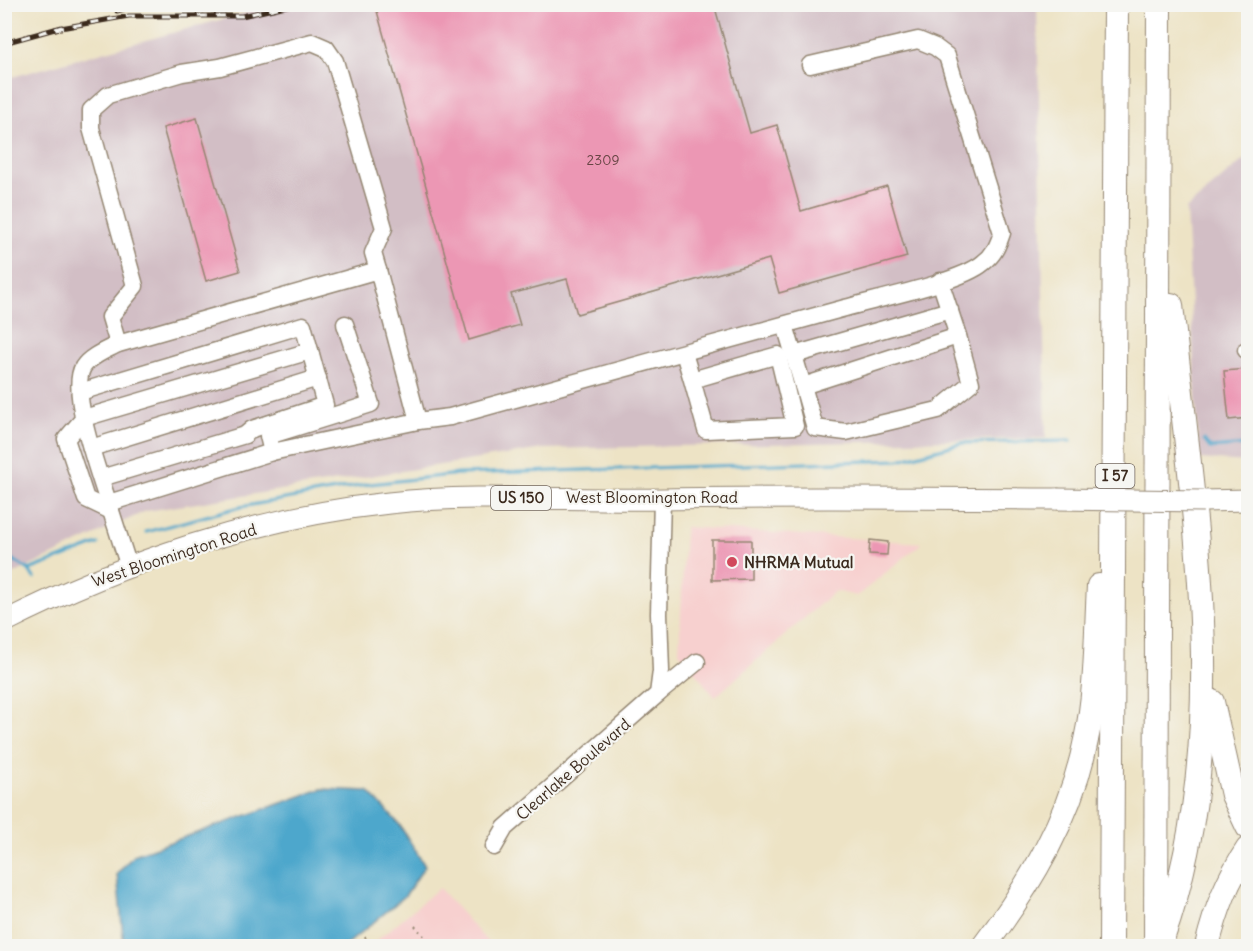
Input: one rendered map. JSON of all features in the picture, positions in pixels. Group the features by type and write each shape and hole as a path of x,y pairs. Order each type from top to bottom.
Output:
{"highway":[{"name":"I 57","path":"1111,946 1116,395 1116,4"},
{"name":"I 57","path":"1157,946 1159,4"},
{"path":"1157,946 1182,874 1195,798 1202,738 1204,667 1200,583 1158,180"},
{"path":"984,946 1019,897 1048,845 1071,791 1086,740 1116,395"},
{"path":"1204,667 1233,795 1248,827"},
{"path":"1207,946 1230,875 1248,849"}],"main road":[{"name":"West Bloomington Road","path":"4,622 57,596 129,567 247,530 331,511 387,503 496,498 734,497 1248,500"}],"street":[{"path":"310,351 84,418 66,439 86,499 110,507 272,452 418,421 450,417 940,281 983,264 997,249 1002,233 947,56 935,47 918,40 810,65"},
{"path":"118,344 110,317 135,286 91,128 91,110 108,95 182,73 219,67 312,42 326,48 335,61 384,228 373,253 418,421"},
{"path":"129,567 84,418 79,384 83,366 100,353 118,344 378,270"},
{"path":"785,325 815,428 846,432 938,410 971,383 940,281"},
{"path":"794,354 950,310"},
{"path":"272,452 268,436 371,404 345,324"},
{"path":"80,392 303,325 325,405 252,429 245,435 101,478"},
{"path":"803,386 958,336"},
{"path":"684,353 706,430 795,426 778,355 692,380"},
{"path":"92,448 318,378"},
{"path":"658,694 661,671 659,614 662,499"},
{"name":"Clearlake Boulevard","path":"494,847 505,828 658,694 698,662"}],"path":[{"path":"415,926 433,946"},
{"path":"365,937 372,946"},
{"path":"418,946 426,939"}],"shaded area":[{"path":"274,5 1037,5 1046,438 543,449 146,511 5,578 5,79"},
{"path":"1248,156 1248,462 1199,459 1186,209"},
{"path":"685,527 922,543 857,596 835,591 715,697 679,652"},
{"path":"439,888 491,946 370,946"}],"water":[{"path":"321,789 368,791 399,824 425,866 405,896 345,946 124,946 117,874 134,855"}],"building":[{"path":"375,4 714,4 750,133 777,125 801,211 887,186 907,257 779,293 769,259 577,314 567,279 511,294 520,325 469,340"},
{"path":"197,118 240,271 206,281 163,128"},
{"path":"1248,369 1248,418 1229,420 1224,371"},
{"path":"712,540 751,540 751,579 712,580"},
{"path":"870,540 888,542 887,555 869,554"}],"waterway":[{"path":"1204,440 1210,448 1248,445"},
{"path":"146,532 240,507 370,484 459,474 899,460 962,443 1071,441"},
{"path":"29,570 98,544"},
{"path":"4,554 29,570 34,578"}],"railway":[{"path":"117,11 141,4"},
{"path":"55,29 129,16 242,16 295,4"},
{"path":"4,43 62,27"}],"place":[{"name":"NHRMA Mutual","path":"732,562"}]}
